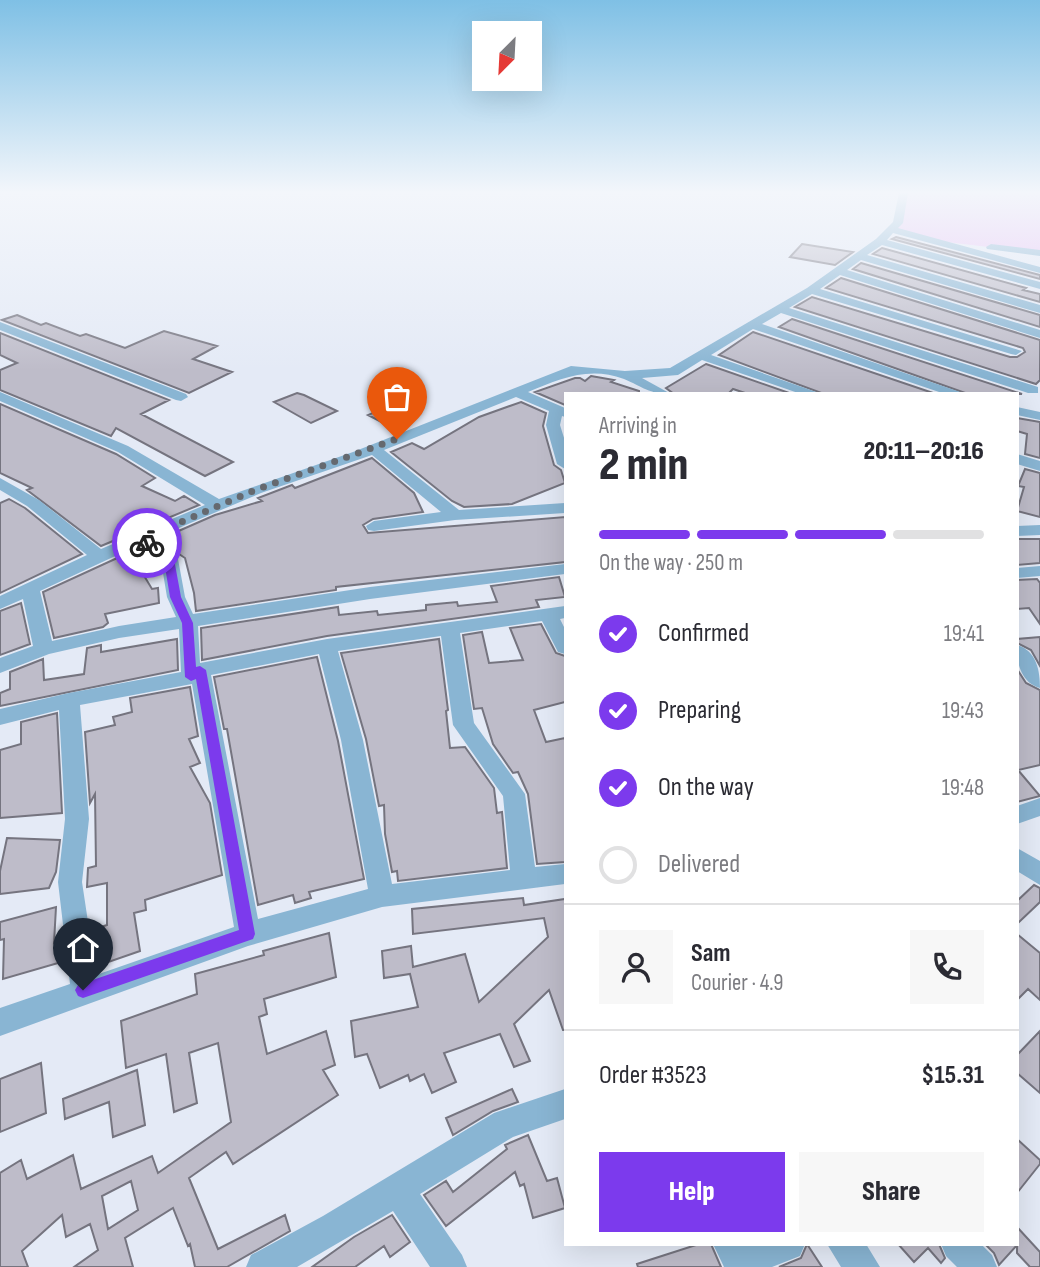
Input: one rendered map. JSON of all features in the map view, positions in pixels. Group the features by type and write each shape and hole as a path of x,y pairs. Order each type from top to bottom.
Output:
{"street":[{"path":"0,603 99,556 255,490 374,449 576,369 625,374 673,372 811,290 865,252"},
{"path":"920,252 1040,286"},
{"path":"977,252 1040,270"},
{"path":"860,256 1040,309"},
{"path":"840,271 1040,334"},
{"path":"811,290 1016,351"},
{"path":"777,308 1033,390"},
{"path":"752,325 953,392"},
{"path":"4,330 181,397"},
{"path":"701,356 808,392"},
{"path":"625,374 660,392"},
{"path":"516,392 561,412 553,425 564,461"},
{"path":"0,396 123,449 218,506"},
{"path":"1019,411 1040,416"},
{"path":"374,449 455,515"},
{"path":"1019,460 1040,466"},
{"path":"0,483 33,503 99,556"},
{"path":"374,526 455,515 564,508"},
{"path":"1019,523 1038,530"},
{"path":"1019,531 1038,530"},
{"path":"142,539 169,559 176,597 187,623 247,934"},
{"path":"0,666 44,649 119,632 370,593 564,569"},
{"path":"1019,573 1040,572"},
{"path":"30,589 44,649"},
{"path":"0,717 327,646 557,614 564,643"},
{"path":"450,629 464,725 514,794 524,880"},
{"path":"327,646 352,740 382,896"},
{"path":"1019,655 1040,681"},
{"path":"69,700 77,820 70,882 83,990"},
{"path":"1019,814 1040,807"},
{"path":"1019,859 1040,875"},
{"path":"0,1022 83,990 247,934 382,896 564,874"},
{"path":"263,1267 335,1228 505,1124 564,1104"},
{"path":"398,1189 450,1267"},
{"path":"737,1258 781,1246"},
{"path":"846,1246 863,1267"},
{"path":"960,1246 980,1267"}],"building":[{"path":"794,252 853,252 835,265 790,257"},
{"path":"897,252 1026,288 1023,290 1040,294 1040,302 873,254"},
{"path":"941,252 953,252 1040,275 1040,279"},
{"path":"861,263 1040,315 1040,327 853,269"},
{"path":"841,278 1040,340 1040,380 1036,384 795,307 812,297 1010,357 1017,357 1025,352 1023,348 826,288"},
{"path":"17,315 41,325 46,323 80,336 86,334 125,348 164,331 217,346 193,359 232,372 189,393 2,320"},
{"path":"792,319 1016,392 962,392 779,327"},
{"path":"753,332 930,392 819,392 719,355"},
{"path":"0,333 169,400 141,414 233,462 205,476 116,428 111,436 0,390 0,370 17,363 0,355"},
{"path":"706,364 786,392 742,392 733,389 730,392 671,392 666,388"},
{"path":"591,376 614,380 611,382 639,392 564,392 564,405 535,392 575,378 585,381"},
{"path":"297,393 337,411 311,423 274,402"},
{"path":"401,401 419,410 387,425 368,415"},
{"path":"521,402 546,413 543,426 554,465 561,470 564,483 512,504 464,507 452,501 391,452 412,443 424,449 479,417"},
{"path":"0,404 116,454 155,478 142,486 175,501 184,496 199,505 101,546 27,490 32,488 0,473"},
{"path":"1019,418 1040,422 1040,458 1025,454 1027,434 1019,432"},
{"path":"372,458 414,493 423,512 373,519 363,525 368,533 564,517 564,562 336,587 336,590 196,611 185,558 158,540 215,515 262,501 258,498 292,485 295,488"},
{"path":"1025,469 1040,473 1040,517 1019,512 1024,487 1019,486"},
{"path":"9,499 25,508 82,554 0,593 0,503"},
{"path":"1019,539 1040,539 1040,563 1019,565"},
{"path":"139,548 152,558 137,564 152,589 158,588 159,603 105,614 108,623 103,627 54,638 43,592"},
{"path":"559,577 564,597 536,600 539,607 327,636 202,660 201,628 338,607 339,615 377,611 378,615 426,610 426,605 457,602 458,606 497,602 491,586"},
{"path":"1037,579 1040,583 1040,624 1029,608 1019,609 1019,580"},
{"path":"21,603 30,644 0,655 0,611"},
{"path":"541,624 556,653 564,656 564,702 534,710 546,742 564,738 564,862 537,864 528,794 518,772 513,773 493,744 482,708 474,709 463,635 482,632 489,663 523,660 510,628"},
{"path":"1040,637 1040,666 1031,650 1019,644 1019,639"},
{"path":"177,639 178,670 0,706 0,693 10,689 10,672 43,659 44,680 84,674 87,648 101,645 101,652"},
{"path":"439,639 450,748 465,747 494,788 497,813 502,812 507,868 398,881 397,871 392,872 385,834 384,805 379,806 366,739 341,653"},
{"path":"317,657 338,741 364,879 309,892 311,898 295,903 293,895 258,905 227,729 224,729 214,677"},
{"path":"1019,672 1026,683 1040,690 1040,765 1019,770"},
{"path":"190,687 198,736 189,739 200,763 190,767 210,803 222,875 145,900 146,910 134,913 140,951 97,966 92,930 107,925 107,883 87,887 88,868 96,866 95,794 90,803 85,732 115,725 113,717 132,712 130,698"},
{"path":"57,713 62,813 0,818 0,750 21,744 21,722"},
{"path":"1019,771 1040,796 1019,801"},
{"path":"7,838 60,840 56,872 49,888 0,894 0,871"},
{"path":"1034,885 1040,888 1040,902 1019,922 1019,899"},
{"path":"523,898 524,905 564,899 564,1030 549,990 514,1024 530,1061 514,1067 500,1034 444,1053 456,1082 432,1093 424,1074 410,1081 408,1075 380,1088 367,1054 355,1057 351,1021 418,1007 410,974 384,978 382,951 411,946 413,967 465,954 479,1002 548,937 544,918 413,934 412,909"},
{"path":"56,907 54,943 62,940 65,961 3,979 4,939 0,940 0,922"},
{"path":"329,933 336,977 264,999 267,1014 259,1017 267,1054 326,1031 335,1065 323,1070 338,1095 233,1164 226,1152 189,1178 218,1249 285,1215 290,1231 227,1267 195,1267 190,1244 188,1246 173,1208 125,1238 133,1267 74,1267 98,1250 90,1224 66,1237 62,1215 22,1251 28,1267 0,1267 0,1173 21,1160 27,1179 73,1155 81,1189 152,1156 158,1173 231,1122 218,1043 189,1053 197,1103 174,1112 166,1054 126,1068 121,1021 197,994 195,974 264,955 263,951","holes":["131,1181 138,1210 108,1229 102,1196"]},
{"path":"1019,936 1040,953 1040,1000 1028,989 1019,998"},
{"path":"1040,1031 1040,1093 1019,1075 1019,1053"},
{"path":"41,1063 46,1113 0,1132 0,1079"},
{"path":"137,1070 145,1125 113,1137 109,1102 65,1119 63,1099"},
{"path":"512,1089 518,1102 493,1111 453,1135 446,1118"},
{"path":"528,1135 547,1181 557,1178 564,1208 533,1218 524,1184 520,1186 515,1172 446,1226 424,1195 446,1181 453,1192 507,1149 505,1145"},
{"path":"1019,1141 1040,1160 1040,1164 1019,1190"},
{"path":"392,1215 410,1242 390,1257 384,1246 355,1267 312,1267 354,1237"},
{"path":"1019,1229 1040,1252 1040,1267 1030,1267 1017,1253"},
{"path":"693,1246 712,1246 721,1267 638,1267 637,1264"},
{"path":"808,1246 822,1267 779,1267 801,1258"},
{"path":"900,1246 940,1246 945,1258 941,1263 928,1248 914,1262"},
{"path":"987,1246 1016,1246 999,1265 994,1253"}],"way so far":[{"path":"147,543 142,539 255,490 397,439"}],"route":[{"path":"83,990 247,934 200,670 191,677 187,623 176,597 169,559 147,543"}]}
